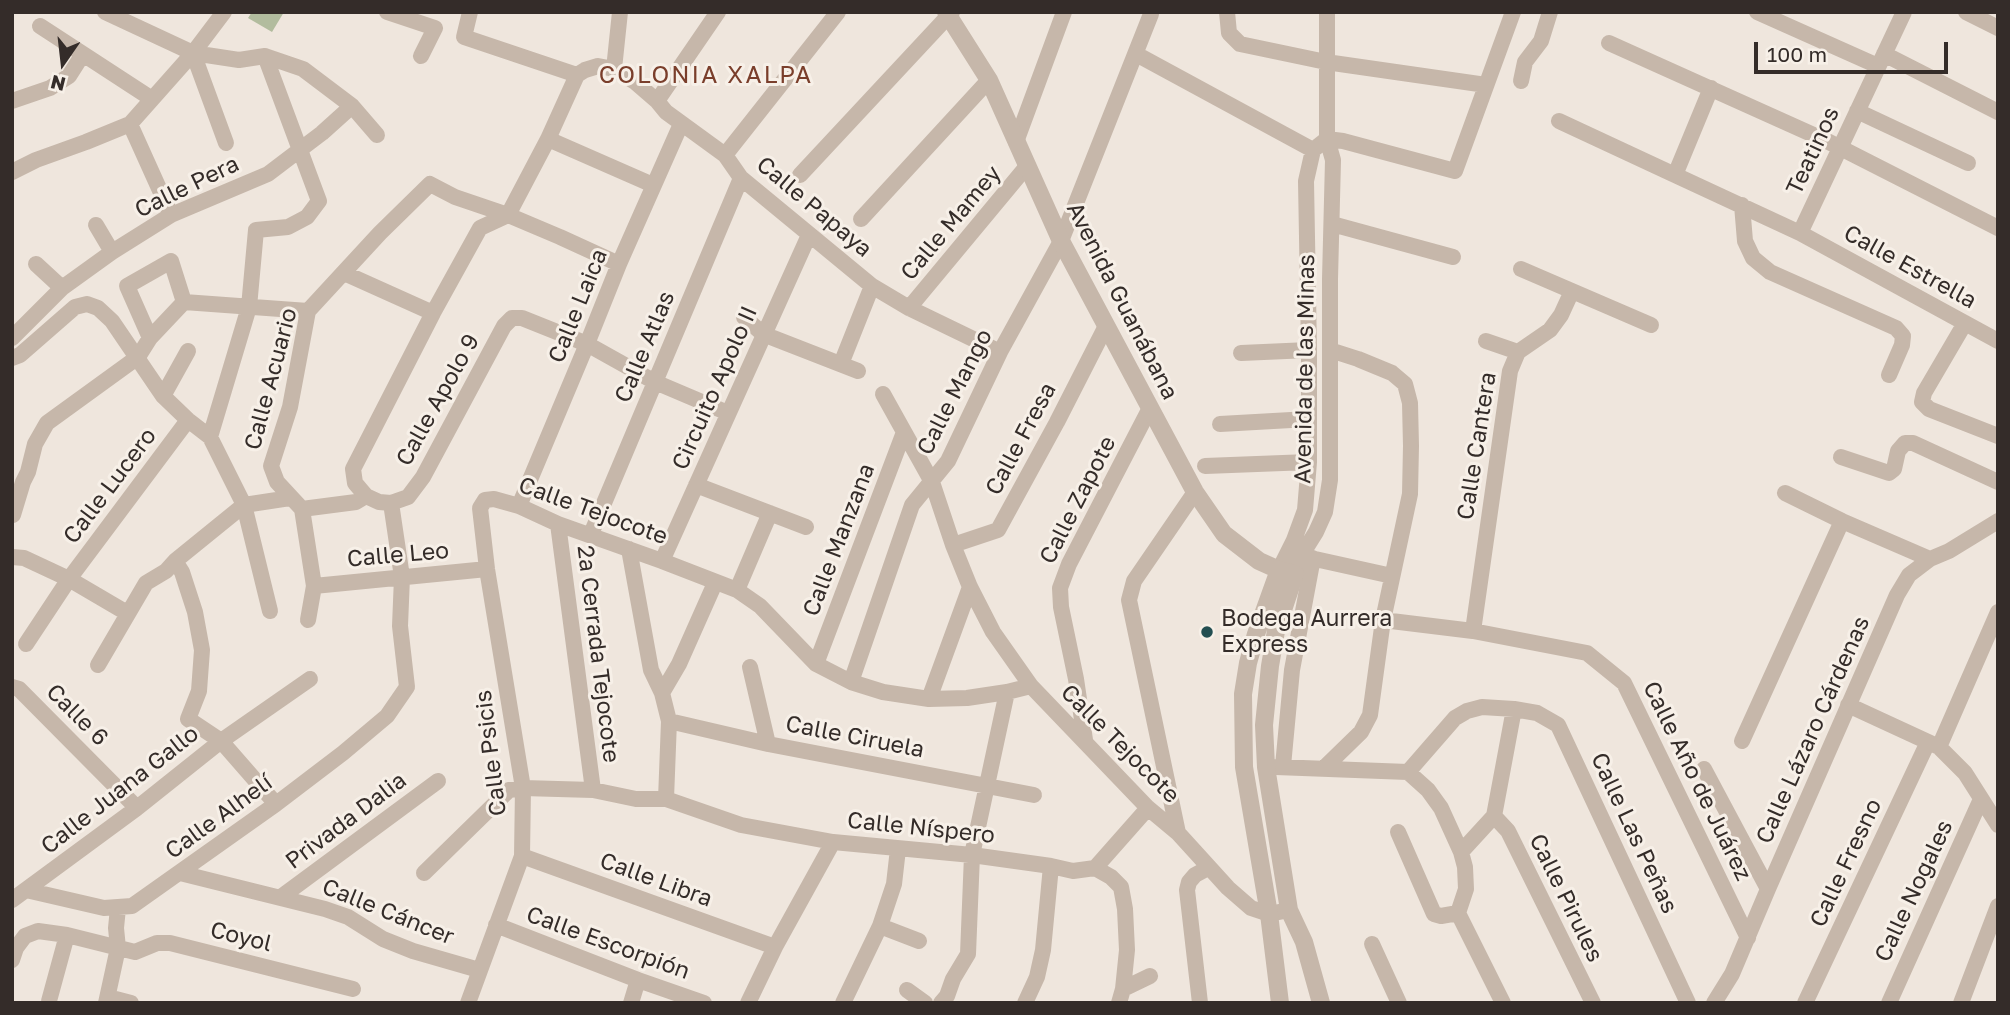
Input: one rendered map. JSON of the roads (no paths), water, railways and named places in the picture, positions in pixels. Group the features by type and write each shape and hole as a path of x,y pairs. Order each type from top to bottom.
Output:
{"street":[{"path":"105,12 193,53 239,60 265,56 303,69 352,106 377,135"},
{"path":"12,172 130,124 193,53 225,12"},
{"path":"387,12 435,29 421,56"},
{"path":"470,12 464,37 578,75"},
{"path":"402,577 391,503 379,502 366,496 355,483 353,469 480,228 508,215 578,75 585,69 598,66 614,69 620,12"},
{"path":"657,100 718,12"},
{"path":"725,155 838,12"},
{"path":"1016,142 1064,12"},
{"path":"1227,12 1229,33 1240,44 1326,62 1486,85"},
{"name":"Avenida de las Minas","path":"1280,1003 1269,914 1244,767 1243,694 1256,634 1287,572 1307,557 1325,512 1330,480 1333,160 1327,139 1327,12"},
{"path":"1136,54 1313,150 1327,139 1343,141 1455,171 1513,12"},
{"path":"1521,81 1525,62 1541,41 1550,12"},
{"path":"1757,12 1881,60 1998,112"},
{"name":"Teatinos","path":"1800,233 1904,12"},
{"path":"1966,12 1996,23"},
{"path":"800,175 949,14"},
{"name":"Avenida Guanábana","path":"949,14 989,80 1061,240 1195,492 1224,534 1259,561 1287,572"},
{"name":"Calle Mango","path":"850,682 912,505 948,461 1000,352 1061,240 1151,14"},
{"path":"40,26 152,99"},
{"path":"1609,43 1839,147 1998,228"},
{"path":"193,53 226,144"},
{"path":"12,101 50,88 69,76 83,54"},
{"path":"210,437 249,307 256,230 288,227 307,217 319,201 265,56"},
{"name":"Calle Papaya","path":"614,69 635,82 657,100 666,112 725,155 741,178 872,286 909,308 1000,352"},
{"path":"861,219 989,80"},
{"path":"1675,174 1711,88"},
{"name":"Calle Pera","path":"12,338 62,288 112,252 170,215 268,174 352,106"},
{"path":"1857,111 1968,163"},
{"name":"Calle Estrella","path":"1559,121 1800,233 1998,341"},
{"path":"130,124 170,215"},
{"name":"Calle Laica","path":"519,506 619,264 681,124"},
{"path":"548,139 653,185"},
{"name":"Avenida de las Minas","path":"1313,150 1306,181 1310,419 1305,510 1294,540 1287,572 1270,666 1264,725 1275,767 1289,910 1304,942 1322,1002"},
{"name":"Calle Mamey","path":"909,308 1027,166"},
{"name":"Calle Atlas","path":"590,534 741,178"},
{"name":"Calle Acuario","path":"308,620 314,586 296,504 277,482 271,466 290,407 309,311 380,233 430,184 455,197 508,215"},
{"path":"1742,205 1745,241 1753,258 1770,272 1896,328 1903,336 1889,375"},
{"path":"508,215 619,264"},
{"path":"1332,224 1452,257"},
{"path":"96,225 112,252"},
{"name":"Circuito Apolo II","path":"662,561 809,235"},
{"path":"150,338 127,286 171,261 184,302"},
{"path":"36,264 62,288"},
{"path":"1521,269 1651,326"},
{"path":"344,273 433,313"},
{"path":"841,364 872,286"},
{"name":"Calle Cantera","path":"1473,631 1510,371 1518,352 1550,330 1562,315 1572,291"},
{"path":"184,302 309,311"},
{"path":"13,515 18,481 28,472 35,444 47,423 138,357 150,338 184,302"},
{"path":"12,358 20,355 75,307 87,304 112,321 163,396 210,437 244,505 270,611"},
{"path":"744,317 763,334 858,371"},
{"name":"Calle Apolo 9","path":"391,503 408,497 423,477 504,326 512,318 522,318 587,344"},
{"path":"1965,323 1924,393 1922,402 1929,409 1998,436"},
{"name":"Calle Fresa","path":"953,545 998,530 1106,326"},
{"path":"1486,341 1518,352"},
{"path":"587,344 655,382 728,413"},
{"path":"1241,353 1309,350"},
{"path":"1323,769 1361,732 1370,715 1383,620 1410,494 1410,403 1405,384 1392,373 1331,350"},
{"path":"163,396 188,351"},
{"path":"883,394 932,481 970,587 993,632 1031,686"},
{"name":"Calle Zapote","path":"1084,740 1059,588 1150,408"},
{"path":"1220,424 1310,419"},
{"name":"Calle Lucero","path":"26,644 69,579 188,420"},
{"name":"Calle Manzana","path":"816,664 904,432"},
{"path":"1841,457 1889,473 1895,469 1899,451 1905,443 1913,443 1998,482"},
{"path":"1205,466 1309,462"},
{"path":"696,485 806,527"},
{"path":"1178,833 1129,600 1134,581 1195,492"},
{"path":"1785,493 1930,559"},
{"path":"98,665 146,583 166,571 244,505 356,502 366,496"},
{"name":"Calle Tejocote","path":"494,499 519,506 558,524 737,590 760,606 816,664 850,682 883,692 929,699 967,698 1031,686 1148,808 1178,833 1208,868 1251,908 1269,914"},
{"name":"Calle Psicis","path":"468,1003 522,856 523,788 487,569 480,508 485,500 494,499"},
{"path":"737,590 770,513"},
{"path":"1742,741 1842,521"},
{"name":"Calle Lázaro Cárdenas","path":"1714,1003 1732,974 1897,594 1909,575 1930,559 1949,551 1998,521"},
{"name":"2a Cerrada Tejocote","path":"558,524 593,790"},
{"path":"629,548 651,670 662,692 669,721 666,799"},
{"path":"1392,576 1307,557 1292,670 1275,767 1408,772 1428,790 1441,808 1465,867 1466,889 1458,913 1503,1003"},
{"path":"12,558 24,558 69,579 127,612"},
{"path":"175,561 182,572 195,612 202,650 199,691 188,719 221,741 276,804"},
{"name":"Calle Leo","path":"314,586 487,569"},
{"name":"Calle Alhelí","path":"118,908 132,906 180,873 276,804 387,716 407,687 400,626 402,577"},
{"path":"662,692 679,664 715,583"},
{"path":"929,699 970,587"},
{"name":"Calle Fresno","path":"1805,1003 1998,612"},
{"name":"Calle Año de Juárez","path":"1383,620 1473,631 1587,653 1624,683 1748,937"},
{"path":"750,667 768,744"},
{"name":"Calle Juana Gallo","path":"12,900 137,808 221,741 310,679"},
{"name":"Calle 6","path":"12,687 19,689 137,808"},
{"path":"941,1003 968,954 972,855 1007,692"},
{"path":"1848,705 1934,744 1965,773 1996,817"},
{"name":"Calle Las Peñas","path":"1408,772 1455,719 1467,711 1482,707 1514,709 1537,713 1558,725 1688,1003"},
{"path":"1461,852 1494,816 1514,709"},
{"name":"Calle Ciruela","path":"669,721 768,744 1034,795"},
{"path":"1704,769 1768,889"},
{"name":"Privada Dalia","path":"281,897 438,781"},
{"path":"424,873 509,790 523,788"},
{"name":"Calle Níspero","path":"523,788 593,790 636,799 666,799 741,825 833,842 972,855 1073,871 1095,868"},
{"name":"Calle Nogales","path":"1889,1003 1981,799"},
{"path":"1121,996 1127,950 1121,887 1111,877 1095,868 1148,808"},
{"name":"Calle Pirules","path":"1494,816 1508,831 1593,1003"},
{"path":"1398,832 1434,914 1441,916 1458,913"},
{"path":"748,1003 775,947 833,842"},
{"path":"843,1003 880,926 894,884 898,849"},
{"name":"Calle Libra","path":"522,856 775,947"},
{"path":"1025,1003 1037,977 1043,950 1051,866"},
{"path":"1200,1003 1187,890 1189,881 1208,868"},
{"name":"Calle Cáncer","path":"180,873 326,909 348,917 383,939 413,951 479,970"},
{"path":"26,890 104,908 118,908 118,948 107,1000 131,1003"},
{"path":"1961,1003 1998,906"},
{"path":"1269,914 1289,910"},
{"name":"Calle Escorpión","path":"496,925 704,1003"},
{"path":"880,926 919,941"},
{"name":"Coyol","path":"12,960 16,948 25,936 38,931 67,935 135,952 157,943 170,943 353,989"},
{"path":"49,1002 67,935"},
{"path":"1373,944 1399,1003"},
{"path":"1121,996 1150,976"},
{"path":"632,1003 638,980"},
{"path":"907,990 925,1003"}],"place":[{"name":"Bodega Aurrera Express","path":"1207,632"}],"district":[{"name":"COLONIA XALPA","path":"706,75"}]}
